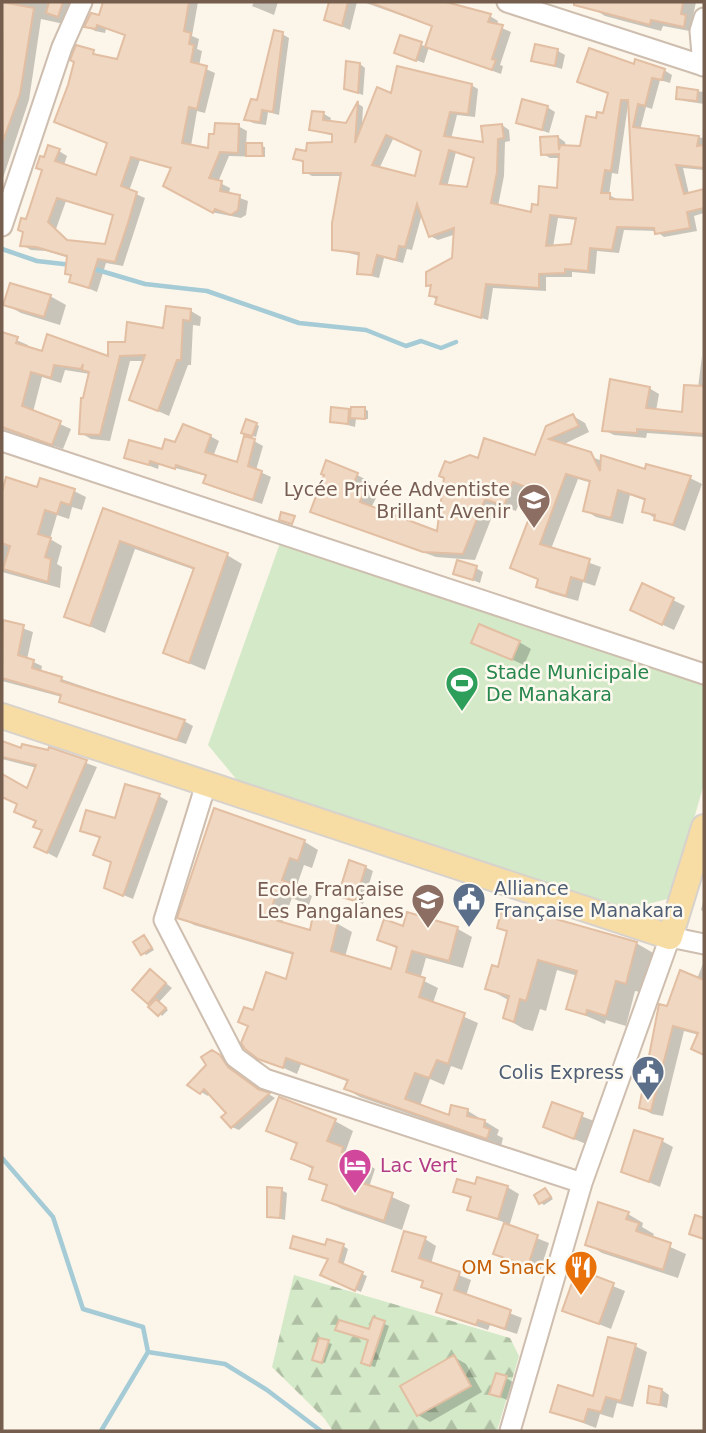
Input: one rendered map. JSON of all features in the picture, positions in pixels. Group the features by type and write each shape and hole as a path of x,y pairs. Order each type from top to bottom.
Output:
{"main road":[{"path":"2,716 670,937 704,827"}],"street":[{"path":"2,226 62,47 82,2"},
{"path":"507,2 703,66 701,31 704,18"},
{"path":"2,441 704,674"},
{"path":"206,784 164,920 235,1056 265,1079 582,1182"},
{"path":"510,1431 582,1182 670,937 704,944"}],"green space":[{"name":"Stade Municipale De Manakara","path":"284,532 704,681 704,784 671,898 625,910 237,780 208,745"},
{"path":"294,1275 510,1338 519,1356 497,1431 333,1431 324,1418 272,1367"}],"building":[{"path":"2,2 34,8 20,94 3,141"},
{"path":"49,2 63,2 58,17 46,13"},
{"path":"103,2 189,2 184,31 191,33 189,44 194,45 191,62 207,66 197,109 189,107 182,143 208,148 209,134 214,134 215,123 239,124 238,153 220,152 209,178 222,181 220,191 240,195 238,210 231,215 215,209 213,213 163,186 171,168 131,157 121,186 137,192 128,223 115,262 98,259 89,288 69,282 71,275 65,274 67,256 36,247 20,246 23,232 18,230 21,218 26,219 42,170 36,168 40,156 44,157 48,145 60,149 55,161 96,175 107,143 54,122 68,85 74,62 70,60 76,45 94,50 93,54 117,59 125,35 97,25 96,29 84,27 91,13 99,15","holes":["57,198 113,215 105,244 67,240 48,222"]},
{"path":"329,2 348,2 342,26 324,20"},
{"path":"369,2 446,2 491,14 488,22 503,25 492,59 496,60 492,70 425,47 432,26"},
{"path":"574,2 683,2 681,14 686,15 684,27 651,20 650,25 574,5"},
{"path":"274,30 283,32 273,112 262,110 260,122 244,120 251,99 257,100"},
{"path":"400,35 422,42 416,61 394,53"},
{"path":"535,44 558,49 555,66 531,61"},
{"path":"589,48 634,64 635,59 665,69 662,80 652,78 645,106 638,104 633,127 699,136 697,146 704,145 704,168 676,165 684,194 704,189 704,208 687,212 690,228 655,234 654,228 617,227 612,250 590,248 588,271 565,269 565,273 539,274 539,288 486,284 481,318 435,304 437,297 429,296 431,285 426,286 426,272 452,258 454,228 429,237 417,204 405,247 399,246 396,260 377,255 372,275 357,274 359,253 332,250 332,223 341,173 303,173 303,161 293,159 296,149 306,151 307,143 332,142 332,134 309,130 312,111 324,112 323,120 346,123 358,101 355,143 377,87 391,93 397,66 472,84 468,114 450,112 444,136 483,142 481,126 502,124 504,138 498,139 497,172 491,203 531,212 532,204 538,205 539,186 557,188 559,154 541,155 540,137 558,136 559,150 560,145 580,146 586,116 596,118 597,112 603,113 608,93 577,82","holes":["621,100 628,100 633,200 610,199 610,193 601,193 605,170 611,171","386,135 421,151 415,176 372,165","449,150 474,158 467,187 440,184","550,215 576,218 571,244 546,246"]},
{"path":"346,61 360,63 358,93 344,89"},
{"path":"677,87 698,90 697,101 676,99"},
{"path":"522,99 548,106 542,130 516,123"},
{"path":"246,143 262,143 263,156 246,156"},
{"path":"10,283 51,295 44,317 3,305"},
{"path":"166,306 191,309 190,321 183,320 181,360 177,360 158,411 129,400 145,355 120,356 100,435 79,434 81,398 89,372 82,370 83,364 81,369 54,365 51,378 31,372 22,406 61,421 52,445 2,427 2,332 18,337 16,343 42,351 47,334 108,356 108,342 125,342 127,322 163,328"},
{"path":"610,379 650,387 646,408 682,412 684,385 704,386 704,434 637,429 637,433 602,431"},
{"path":"331,407 349,409 348,424 330,422"},
{"path":"351,407 365,407 365,419 350,418"},
{"path":"573,414 579,426 549,439 591,452 600,471 601,455 645,469 646,464 691,476 673,525 654,520 655,515 642,512 645,499 618,490 611,518 583,511 590,481 566,474 540,544 590,559 584,581 571,577 566,596 536,587 538,579 510,568 539,492 513,482 504,506 485,499 463,554 423,552 310,512 324,475 321,474 326,460 358,473 354,483 366,487 360,502 437,531 444,478 439,476 445,461 450,463 470,455 478,458 484,438 535,455 546,426"},
{"path":"246,419 257,423 252,436 241,433"},
{"path":"183,424 211,435 205,452 237,462 244,436 255,439 248,466 262,471 253,500 203,483 206,475 176,465 175,469 150,461 149,465 124,458 129,440 162,449 165,439 175,442"},
{"path":"6,477 37,487 40,478 75,489 70,505 61,502 57,514 45,510 38,534 51,538 45,557 51,559 48,582 3,569 10,546 2,543 2,492"},
{"path":"103,508 228,553 189,663 163,653 194,568 120,541 90,626 64,617"},
{"path":"281,512 295,516 292,524 279,520"},
{"path":"457,560 477,566 473,580 453,574"},
{"path":"642,583 674,598 662,625 630,610"},
{"path":"3,620 24,625 18,655 34,660 32,668 62,677 61,681 185,720 177,740 59,702 61,695 2,678"},
{"path":"479,624 520,641 512,660 471,643"},
{"path":"2,741 21,748 22,744 48,750 49,747 87,760 47,853 34,847 42,830 33,827 36,821 14,812 17,804 2,797 2,774 27,788 36,765 2,757"},
{"path":"125,784 160,794 123,896 104,888 111,862 93,855 100,837 80,831 86,810 115,818"},
{"path":"214,808 305,840 298,861 290,858 282,880 298,887 294,898 277,892 268,918 310,930 313,915 338,922 331,951 391,969 397,947 377,940 384,919 403,926 407,912 458,927 449,961 412,951 406,972 425,978 419,997 465,1013 448,1064 437,1060 429,1078 415,1073 405,1099 449,1115 451,1105 468,1109 467,1116 485,1120 484,1127 490,1129 487,1139 344,1089 348,1080 286,1058 283,1068 258,1059 245,1049 241,1043 248,1026 238,1022 244,1007 253,1010 266,972 286,979 293,953 177,918"},
{"path":"349,860 366,866 355,901 338,896"},
{"path":"503,904 637,942 626,984 616,981 606,1016 587,1010 586,1015 566,1009 577,971 538,960 526,1001 520,999 514,1022 503,1018 509,996 485,989 492,965 498,967 507,931 497,928"},
{"path":"144,935 152,948 141,955 133,942"},
{"path":"150,969 166,983 148,1004 132,990"},
{"path":"680,970 704,980 704,1055 691,1049 698,1033 673,1026 651,1111 639,1108 659,1004 667,1006"},
{"path":"156,999 166,1008 158,1016 148,1007"},
{"path":"212,1050 220,1055 228,1067 258,1089 270,1093 231,1128 221,1117 226,1113 204,1089 200,1094 187,1085 206,1065 201,1057"},
{"path":"279,1097 336,1119 327,1141 343,1147 342,1152 357,1157 350,1179 393,1193 384,1221 322,1200 327,1185 309,1179 313,1167 291,1159 297,1143 266,1131"},
{"path":"552,1102 583,1113 574,1139 543,1127"},
{"path":"634,1130 663,1139 649,1182 621,1172"},
{"path":"477,1177 508,1186 498,1219 467,1210 471,1197 453,1192 457,1179 475,1184"},
{"path":"267,1187 282,1188 280,1218 267,1217"},
{"path":"545,1188 551,1197 539,1204 534,1195"},
{"path":"598,1202 629,1212 626,1219 639,1223 636,1231 671,1243 663,1270 585,1245"},
{"path":"695,1215 704,1218 704,1239 689,1234"},
{"path":"504,1223 538,1235 528,1266 493,1254"},
{"path":"404,1231 426,1237 419,1258 460,1272 454,1290 511,1310 505,1329 478,1320 476,1325 436,1312 442,1294 421,1287 423,1281 392,1271"},
{"path":"293,1236 325,1245 327,1239 344,1244 339,1262 363,1272 355,1291 320,1275 328,1259 290,1248"},
{"path":"577,1269 614,1283 599,1324 562,1311"},
{"path":"373,1317 385,1321 370,1366 361,1363 368,1340 335,1330 339,1320 369,1329"},
{"path":"608,1337 636,1344 621,1401 606,1397 601,1412 588,1409 584,1422 550,1412 558,1385 593,1396"},
{"path":"319,1338 329,1340 322,1363 312,1360"},
{"path":"454,1355 471,1386 417,1416 400,1386"},
{"path":"496,1373 507,1376 500,1397 489,1394"},
{"path":"649,1386 662,1389 660,1405 647,1403"}],"waterway":[{"path":"2,249 37,261 72,265"},
{"path":"91,268 145,284 207,291 299,323 366,330 406,346 421,341 441,348 456,342"},
{"path":"2,1158 53,1217 83,1309 143,1327 148,1352 225,1364 267,1390 321,1431"},
{"path":"101,1431 148,1352"}],"place":[{"name":"Lycée Privée Adventiste Brillant Avenir","path":"534,530"},
{"name":"Stade Municipale De Manakara","path":"462,713"},
{"name":"Alliance Française Manakara","path":"469,929"},
{"name":"Ecole Française Les Pangalanes","path":"428,930"},
{"name":"Colis Express","path":"648,1102"},
{"name":"Lac Vert","path":"355,1195"},
{"name":"OM Snack","path":"581,1297"}]}
